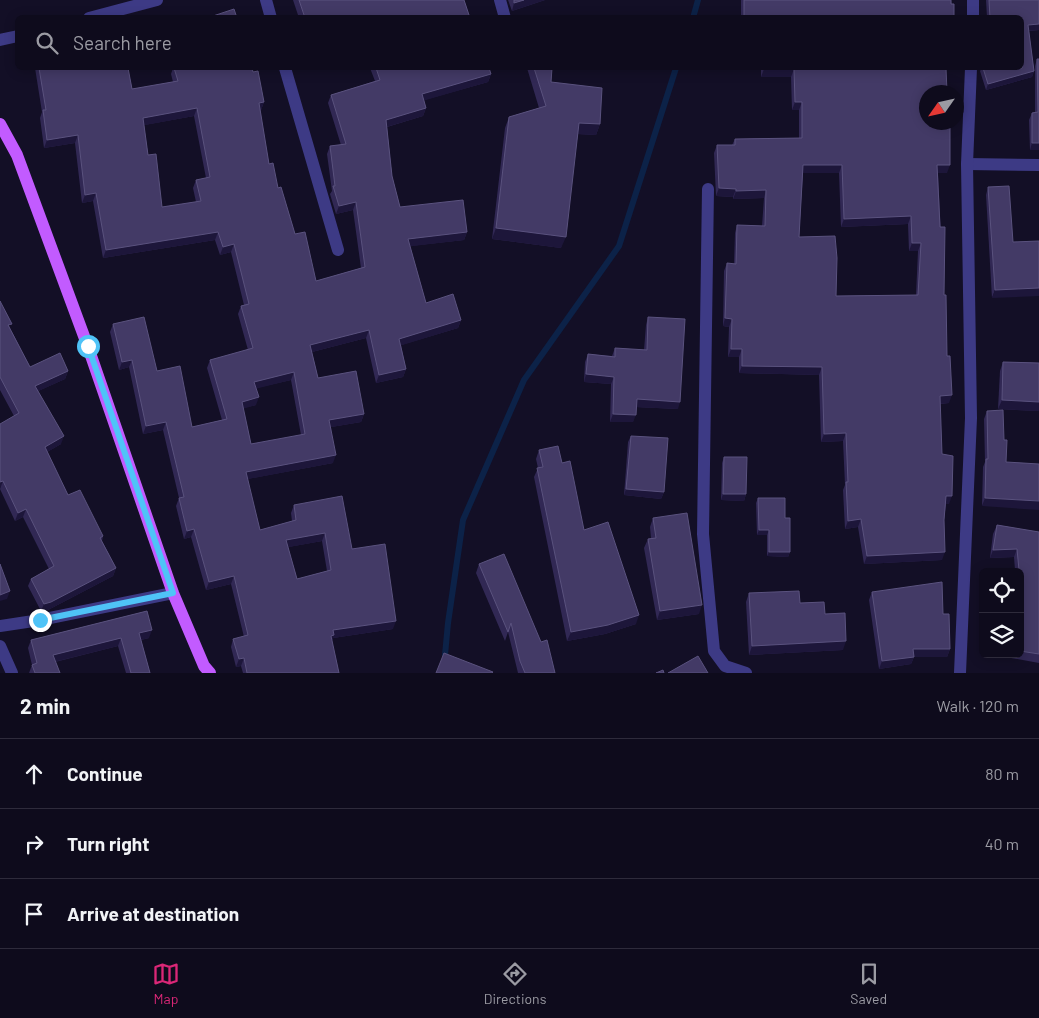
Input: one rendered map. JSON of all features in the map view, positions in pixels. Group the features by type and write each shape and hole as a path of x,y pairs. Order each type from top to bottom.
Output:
{"main road":[{"path":"0,124 17,155 88,346 173,593 204,666 210,673"}],"street":[{"path":"100,15 157,0"},
{"path":"266,0 270,15"},
{"path":"500,0 504,15"},
{"path":"973,0 973,15"},
{"path":"0,40 15,37"},
{"path":"286,70 338,250"},
{"path":"960,673 970,418 967,164 971,70"},
{"path":"967,164 1039,165"},
{"path":"708,189 703,534 714,651 725,666 746,673"},
{"path":"0,626 40,620 173,593"},
{"path":"0,646 12,673"}],"building":[{"path":"299,0 464,0 469,15 304,15"},
{"path":"744,0 951,0 951,4 954,4 954,15 744,15"},
{"path":"989,0 1039,0 1039,24 1028,25 1034,71 988,84 984,70 1024,70 1024,15 990,15"},
{"path":"234,9 236,15 216,15"},
{"path":"1037,59 1039,59 1039,143 1032,143 1032,113 1038,112"},
{"path":"39,70 128,70 132,89 178,81 175,70 258,71 264,102 259,103 269,164 273,163 278,188 281,187 295,234 305,232 316,281 365,267 356,202 339,206 333,186 335,186 330,146 346,144 331,95 380,80 377,70 490,70 491,74 422,94 426,108 386,120 392,176 400,207 463,200 467,232 408,239 426,303 453,294 461,320 399,339 406,369 379,375 369,330 310,345 318,378 356,371 364,414 329,420 336,455 246,472 260,530 296,520 294,505 342,496 352,549 385,544 396,621 333,630 334,635 331,636 339,673 247,673 244,658 239,659 233,639 248,635 234,576 209,582 194,529 187,531 179,498 184,497 166,422 146,426 132,360 122,362 113,324 144,317 157,371 180,366 192,427 227,419 210,360 253,348 241,306 249,304 234,244 223,247 218,232 106,250 96,193 85,195 78,135 47,140 43,110 46,110","holes":["197,108 210,177 196,180 201,201 162,207 156,154 148,155 143,118","294,372 305,434 251,444 242,402 259,397 254,382","325,533 331,570 297,579 286,540"]},
{"path":"535,70 552,70 551,82 602,88 600,124 579,123 566,237 496,228 509,117 546,106"},
{"path":"794,70 946,70 947,85 919,85 919,130 950,130 950,165 937,165 940,227 945,227 944,295 946,295 947,356 950,356 952,395 940,396 942,454 953,456 952,496 946,496 944,520 945,552 867,556 861,519 848,521 846,433 824,434 822,367 742,366 742,349 731,349 732,319 725,318 727,263 736,264 737,225 765,226 766,190 736,191 736,189 719,188 717,145 735,145 735,139 802,138 802,102 795,102","holes":["803,165 842,165 844,219 911,216 912,243 921,243 918,295 836,296 837,258 835,236 799,237"]},
{"path":"1009,186 1013,242 1039,241 1039,288 995,290 988,187"},
{"path":"0,301 12,324 8,325 30,367 60,353 68,371 35,386 64,436 45,447 68,495 80,490 103,536 100,538 116,568 44,604 31,579 54,566 26,509 18,513 3,481 0,482 0,424 19,413 0,377"},
{"path":"648,317 685,319 680,402 637,399 636,415 613,414 614,377 586,374 588,354 615,357 615,348 647,350"},
{"path":"1003,362 1039,363 1039,402 1002,400"},
{"path":"1003,410 1004,440 1007,440 1006,462 1039,464 1039,501 985,498 986,459 988,459 987,411"},
{"path":"631,436 668,438 664,492 626,489"},
{"path":"558,446 562,463 570,461 584,530 608,522 639,615 608,625 571,632 537,468 543,467 539,450"},
{"path":"724,457 747,457 746,494 723,494"},
{"path":"758,498 785,498 785,518 790,518 790,552 769,552 769,530 759,530"},
{"path":"687,513 702,605 660,611 648,539 656,538 653,518"},
{"path":"997,525 1039,532 1039,654 1024,652 1024,568 1019,568 1017,549 993,550"},
{"path":"504,554 541,642 547,640 555,673 525,673 520,661 511,623 508,632 479,564"},
{"path":"0,564 10,591 0,595"},
{"path":"942,582 943,614 949,614 950,649 913,649 914,657 882,661 872,592"},
{"path":"799,591 800,603 824,602 825,614 845,613 846,641 752,646 749,593"},
{"path":"147,611 152,630 139,633 150,673 131,673 121,638 53,655 60,673 35,673 32,665 37,663 31,640"},
{"path":"444,653 493,672 436,673"},
{"path":"698,656 708,673 668,673"}],"waterway":[{"path":"694,15 698,0"},
{"path":"445,655 463,520 524,380 619,246 675,70"}],"route":[{"path":"40,620 173,593 88,346"}]}
